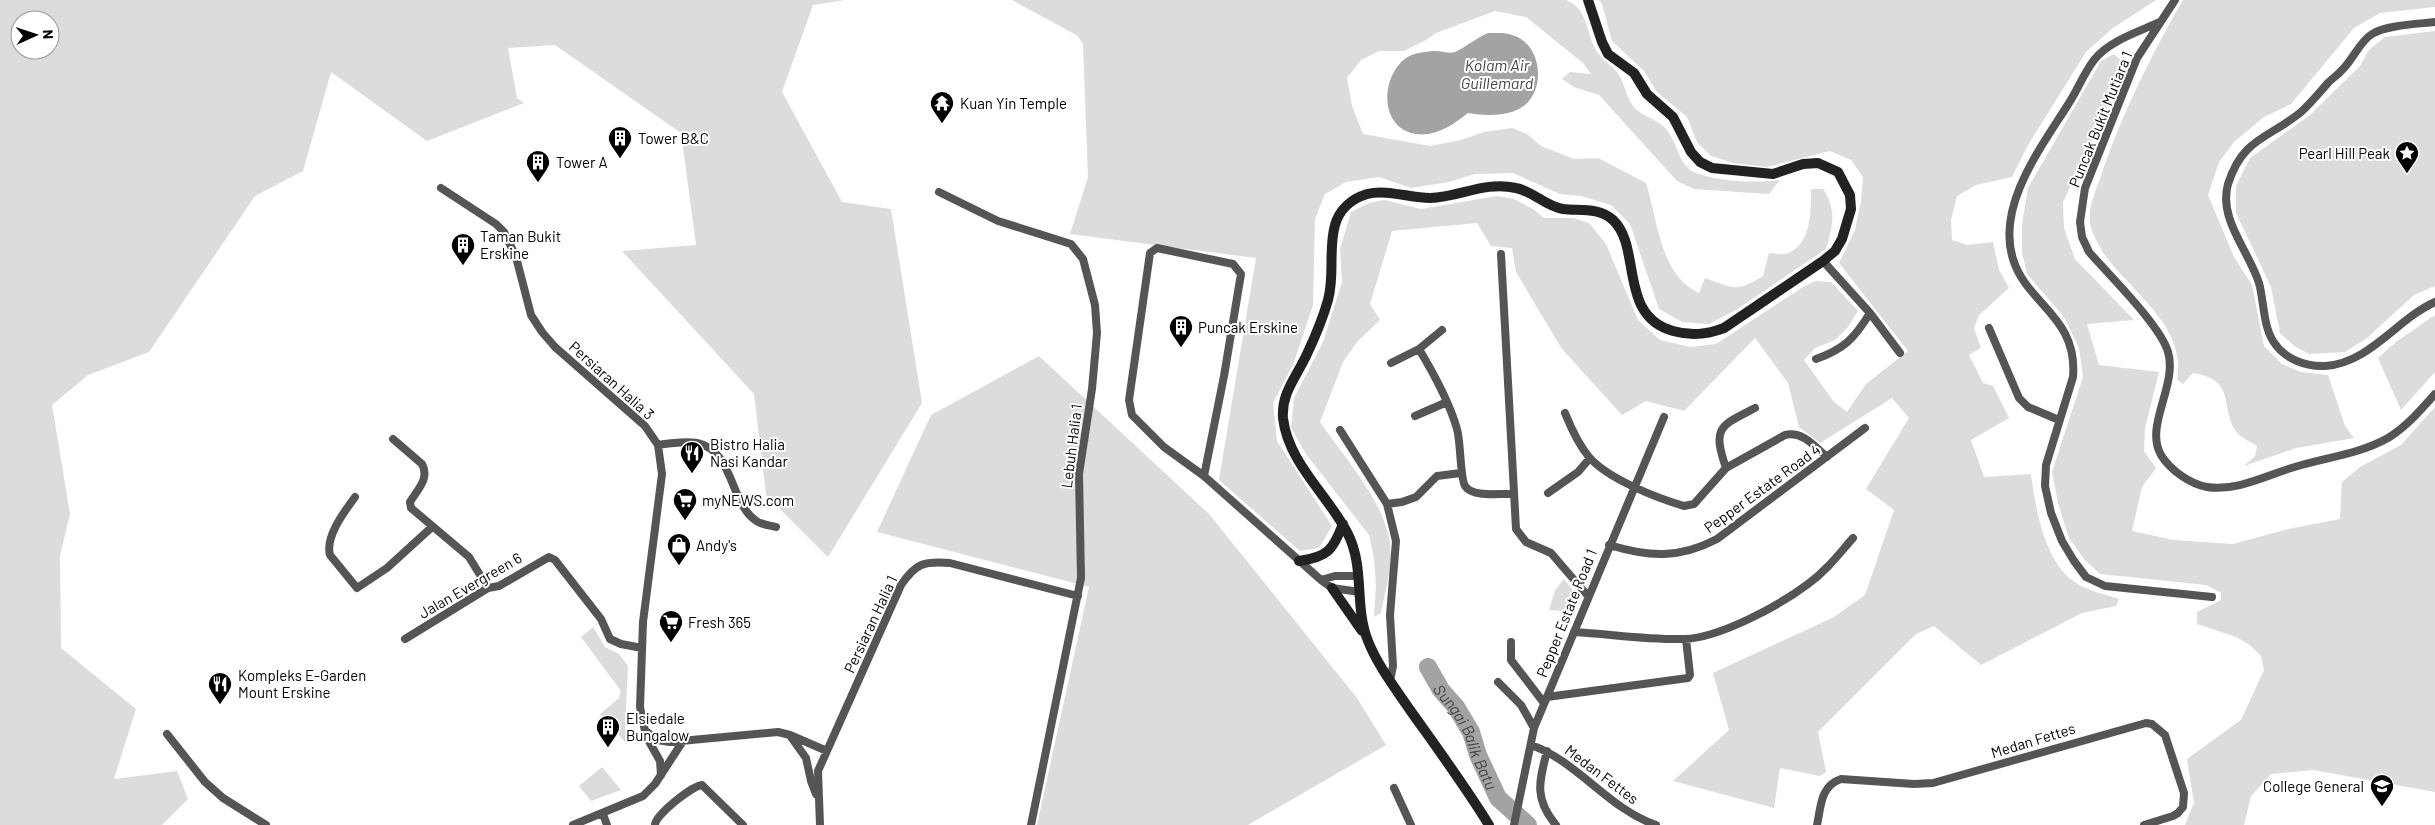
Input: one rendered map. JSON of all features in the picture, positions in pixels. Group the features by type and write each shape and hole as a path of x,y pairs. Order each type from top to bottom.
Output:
{"main road":[{"path":"1489,825 1377,660 1362,624 1359,576 1354,548 1342,524 1293,450 1287,437 1284,403 1288,388 1307,354 1327,301 1332,273 1332,241 1338,215 1353,201 1366,194 1378,193 1433,198 1474,188 1503,186 1523,190 1548,204 1562,209 1594,210 1613,220 1620,229 1638,296 1645,313 1655,323 1683,334 1706,334 1724,328 1835,251 1842,239 1851,209 1850,195 1838,172 1818,163 1803,164 1773,174 1712,168 1700,162 1690,152 1674,117 1648,94 1634,73 1608,54 1588,0"},
{"path":"1299,561 1313,559 1331,549 1342,524"},
{"path":"1332,588 1367,638"}],"street":[{"name":"Puncak Bukit Mutiara 1","path":"2175,0 2137,58 2123,89 2085,188 2080,222 2082,237 2090,252 2157,330 2169,353 2170,375 2156,432 2157,444 2166,463 2185,478 2200,486 2208,488 2234,486 2367,448 2389,437 2408,424 2435,394"},
{"path":"2160,22 2111,46 2095,59 2030,164 2017,194 2010,238 2012,258 2020,278 2047,307 2062,328 2070,344 2074,362 2073,377 2046,465 2045,486 2051,513 2062,540 2086,577 2105,586 2212,597"},
{"path":"2435,22 2381,30 2364,40 2341,72 2301,112 2263,135 2245,150 2234,168 2225,196 2232,225 2258,280 2273,341 2292,359 2309,366 2341,362 2371,348 2415,312 2435,302"},
{"name":"Persiaran Halia 3","path":"441,188 496,224 504,232 516,257 531,315 542,332 555,348 645,426 658,445 662,474 645,606 640,708 643,725 660,761 661,775"},
{"name":"Lebuh Halia 1","path":"939,192 998,221 1071,244 1083,259 1095,305 1097,333 1092,389 1079,474 1081,578 1031,825"},
{"path":"1204,476 1224,376 1241,274 1233,264 1157,248 1150,253 1129,400 1132,415 1164,447 1204,476 1320,580 1332,588 1360,592"},
{"path":"1502,254 1516,529 1520,537 1526,542 1551,553 1588,596"},
{"path":"1823,261 1870,313 1900,353"},
{"path":"1816,359 1837,351 1857,334 1870,313"},
{"path":"1989,328 2019,398 2028,407 2059,420"},
{"path":"1391,363 1419,349 1442,330"},
{"path":"1419,349 1447,402 1457,429 1462,452 1461,474 1465,486 1472,492 1513,494"},
{"path":"1415,416 1447,402"},
{"path":"1726,468 1719,442 1720,431 1725,424 1755,408"},
{"path":"1564,413 1573,432 1590,458 1609,474 1684,506 1694,504 1726,468 1785,435 1794,433 1802,436 1827,457"},
{"name":"Pepper Estate Road 1","path":"1514,825 1534,728 1664,417"},
{"name":"Pepper Estate Road 4","path":"1609,545 1654,556 1700,548 1717,539 1865,428"},
{"path":"1340,430 1387,504 1396,541 1390,615 1393,666 1390,681"},
{"path":"393,439 422,464 425,469 424,480 410,505 469,557 488,588"},
{"path":"658,445 690,442 704,445 713,450 752,518 762,524 776,527"},
{"path":"1548,493 1578,472 1590,458"},
{"path":"1387,504 1402,502 1416,496 1437,476 1461,474"},
{"path":"355,497 333,535 328,550 357,588 387,568 432,526"},
{"path":"1574,632 1686,639 1734,625 1808,584 1831,564 1853,538"},
{"name":"Jalan Evergreen 6","path":"405,640 488,588 499,586 549,557 555,560 601,619 610,639 621,644 642,648"},
{"name":"Persiaran Halia 1","path":"820,825 818,772 901,585 912,569 922,564 950,563 1078,596"},
{"path":"1320,580 1335,576 1359,576"},
{"path":"1511,642 1511,660 1545,700 1688,678 1690,675 1686,639"},
{"path":"1498,682 1522,705 1534,728"},
{"name":"Medan Fettes","path":"1817,825 1823,796 1827,787 1841,779 1914,784 1933,783 2146,723 2160,728 2164,735 2184,793 2183,807 2178,813 2144,825"},
{"path":"643,725 652,737 657,740 683,741 772,732 790,735 827,752"},
{"path":"168,734 205,782 222,798 266,825"},
{"path":"790,735 806,758 818,801"},
{"path":"573,825 644,796 661,775 683,741"},
{"name":"Medan Fettes","path":"1531,745 1547,750 1563,760 1622,809 1643,823 1656,825"},
{"path":"1547,750 1539,791 1546,813 1556,825"},
{"path":"655,825 658,815 702,785 743,825"},
{"path":"1394,788 1411,825"},
{"path":"603,814 607,825"}],"shaded area":[{"path":"0,0 845,0 813,5 782,92 842,202 891,209 922,403 828,557 766,495 754,394 622,251 696,245 681,133 555,45 508,48 517,98 524,103 427,141 331,72 303,171 255,196 149,352 88,375 52,405 70,514 60,556 61,648 136,709 114,779 177,771 188,799 162,825 0,825"},
{"path":"1012,0 1566,0 1579,9 1583,15 1596,50 1619,75 1634,108 1666,129 1686,166 1696,173 1727,180 1780,180 1769,194 1694,189 1677,181 1599,95 1574,87 1562,79 1570,72 1591,74 1583,63 1526,17 1495,11 1436,33 1404,51 1379,51 1361,60 1347,78 1352,106 1363,134 1430,146 1461,140 1484,132 1512,128 1527,134 1541,146 1574,159 1598,158 1646,183 1657,229 1668,260 1686,285 1699,293 1705,278 1735,287 1747,285 1763,276 1769,253 1785,254 1794,250 1805,236 1808,227 1811,189 1823,189 1832,211 1832,225 1826,249 1736,310 1709,324 1682,322 1659,309 1630,224 1611,205 1581,196 1560,194 1513,173 1475,174 1449,182 1411,188 1379,177 1346,182 1325,194 1315,219 1313,305 1293,365 1273,403 1277,441 1332,526 1319,548 1300,551 1219,480 1256,258 1070,234 1088,177 1083,45 1078,36"},
{"path":"1599,0 2156,0 2113,28 2086,52 2028,145 2012,177 1976,185 1957,196 1951,220 1952,240 1967,245 1993,242 1999,270 2009,288 1979,315 1974,328 1981,348 1969,355 1983,383 1993,386 2009,418 1971,440 1984,477 2031,474 2038,516 2054,559 2062,571 2072,580 2094,591 2119,599 2116,606 2082,613 1981,665 1934,626 1916,634 1818,732 1826,772 1820,776 1780,768 1774,808 1673,781 1729,730 1713,673 1834,617 1865,595 1894,510 1866,489 1909,418 1892,398 1820,443 1799,427 1788,383 1755,338 1684,411 1646,401 1622,415 1562,349 1516,272 1512,248 1491,246 1477,223 1392,231 1370,304 1380,320 1357,342 1343,362 1320,422 1362,480 1387,528 1391,553 1390,570 1381,613 1374,617 1376,586 1374,558 1369,535 1306,454 1291,428 1294,398 1323,342 1342,282 1340,249 1351,212 1369,203 1385,200 1421,209 1497,196 1514,199 1533,209 1544,218 1573,218 1589,223 1606,244 1638,320 1660,340 1690,347 1716,344 1803,287 1815,281 1831,282 1858,311 1848,327 1835,340 1815,348 1804,360 1834,402 1847,412 1866,384 1908,351 1839,263 1855,230 1861,201 1863,177 1851,160 1830,151 1767,167 1733,163 1711,156 1697,142 1687,117 1657,92 1644,71 1612,41 1602,4"},
{"path":"2183,0 2435,0 2435,7 2380,13 2354,28 2291,104 2264,117 2234,142 2219,162 2208,195 2234,257 2252,285 2264,346 2282,364 2301,372 2328,375 2345,426 2354,438 2296,448 2244,466 2255,456 2257,446 2242,437 2235,430 2221,387 2216,381 2207,376 2193,373 2183,384 2177,380 2178,360 2173,342 2165,326 2154,310 2102,251 2092,230 2090,212 2092,201 2117,133 2148,65"},
{"path":"2435,31 2435,286 2414,295 2367,338 2345,352 2309,354 2294,346 2280,333 2271,287 2236,213 2236,186 2250,158 2310,115 2360,66 2369,50 2385,37"},
{"path":"2114,54 2121,60 2122,76 2063,202 2064,228 2075,259 2134,320 2087,324 2099,365 2159,372 2145,428 2144,451 2156,468 2142,487 2132,531 2174,540 2233,544 2288,529 2340,519 2342,482 2360,467 2401,445 2435,407 2435,792 2313,770 2271,774 2251,796 2244,825 2185,825 2194,803 2187,759 2241,720 2264,670 2261,656 2250,645 2236,637 2197,624 2197,612 2221,600 2221,593 2206,585 2100,574 2084,559 2069,538 2058,503 2052,472 2083,377 2079,348 2064,317 2027,274 2022,252 2022,224 2028,188 2101,61"},
{"path":"2435,315 2435,372 2401,410 2378,358 2396,342"},
{"path":"1039,356 1209,514 1357,698 1386,745 1248,825 1037,825 1089,587 877,532 931,415"},
{"path":"1564,579 1579,598 1575,612 1549,610 1555,590"},
{"path":"593,627 605,647 619,654 628,666 625,731 631,737 625,742 600,714 619,698 621,691 581,637"},
{"path":"602,767 621,790 591,801 579,786"}],"water":[{"name":"Kolam Air Guillemard","path":"1488,33 1505,33 1515,36 1524,41 1535,57 1538,68 1536,88 1532,97 1525,105 1505,114 1482,115 1468,113 1451,125 1431,134 1416,134 1404,130 1395,122 1387,101 1391,77 1397,66 1409,56 1428,51 1455,52"}],"waterway":[{"name":"Sungai Balik Batu","path":"1428,667 1441,690 1456,707 1471,732 1478,755 1498,798 1528,825"}],"place":[{"name":"Kuan Yin Temple","path":"942,124"},
{"name":"Tower B&C","path":"620,159"},
{"name":"Pearl Hill Peak","path":"2407,174"},
{"name":"Tower A","path":"538,183"},
{"name":"Taman Bukit Erskine","path":"463,266"},
{"name":"Puncak Erskine","path":"1181,348"},
{"name":"Bistro Halia Nasi Kandar","path":"692,474"},
{"name":"myNEWS.com","path":"685,521"},
{"name":"Andy's","path":"679,566"},
{"name":"Fresh 365","path":"671,643"},
{"name":"Kompleks E-Garden Mount Erskine","path":"220,705"},
{"name":"Elsiedale Bungalow","path":"608,748"},
{"name":"College General","path":"2382,807"}]}
